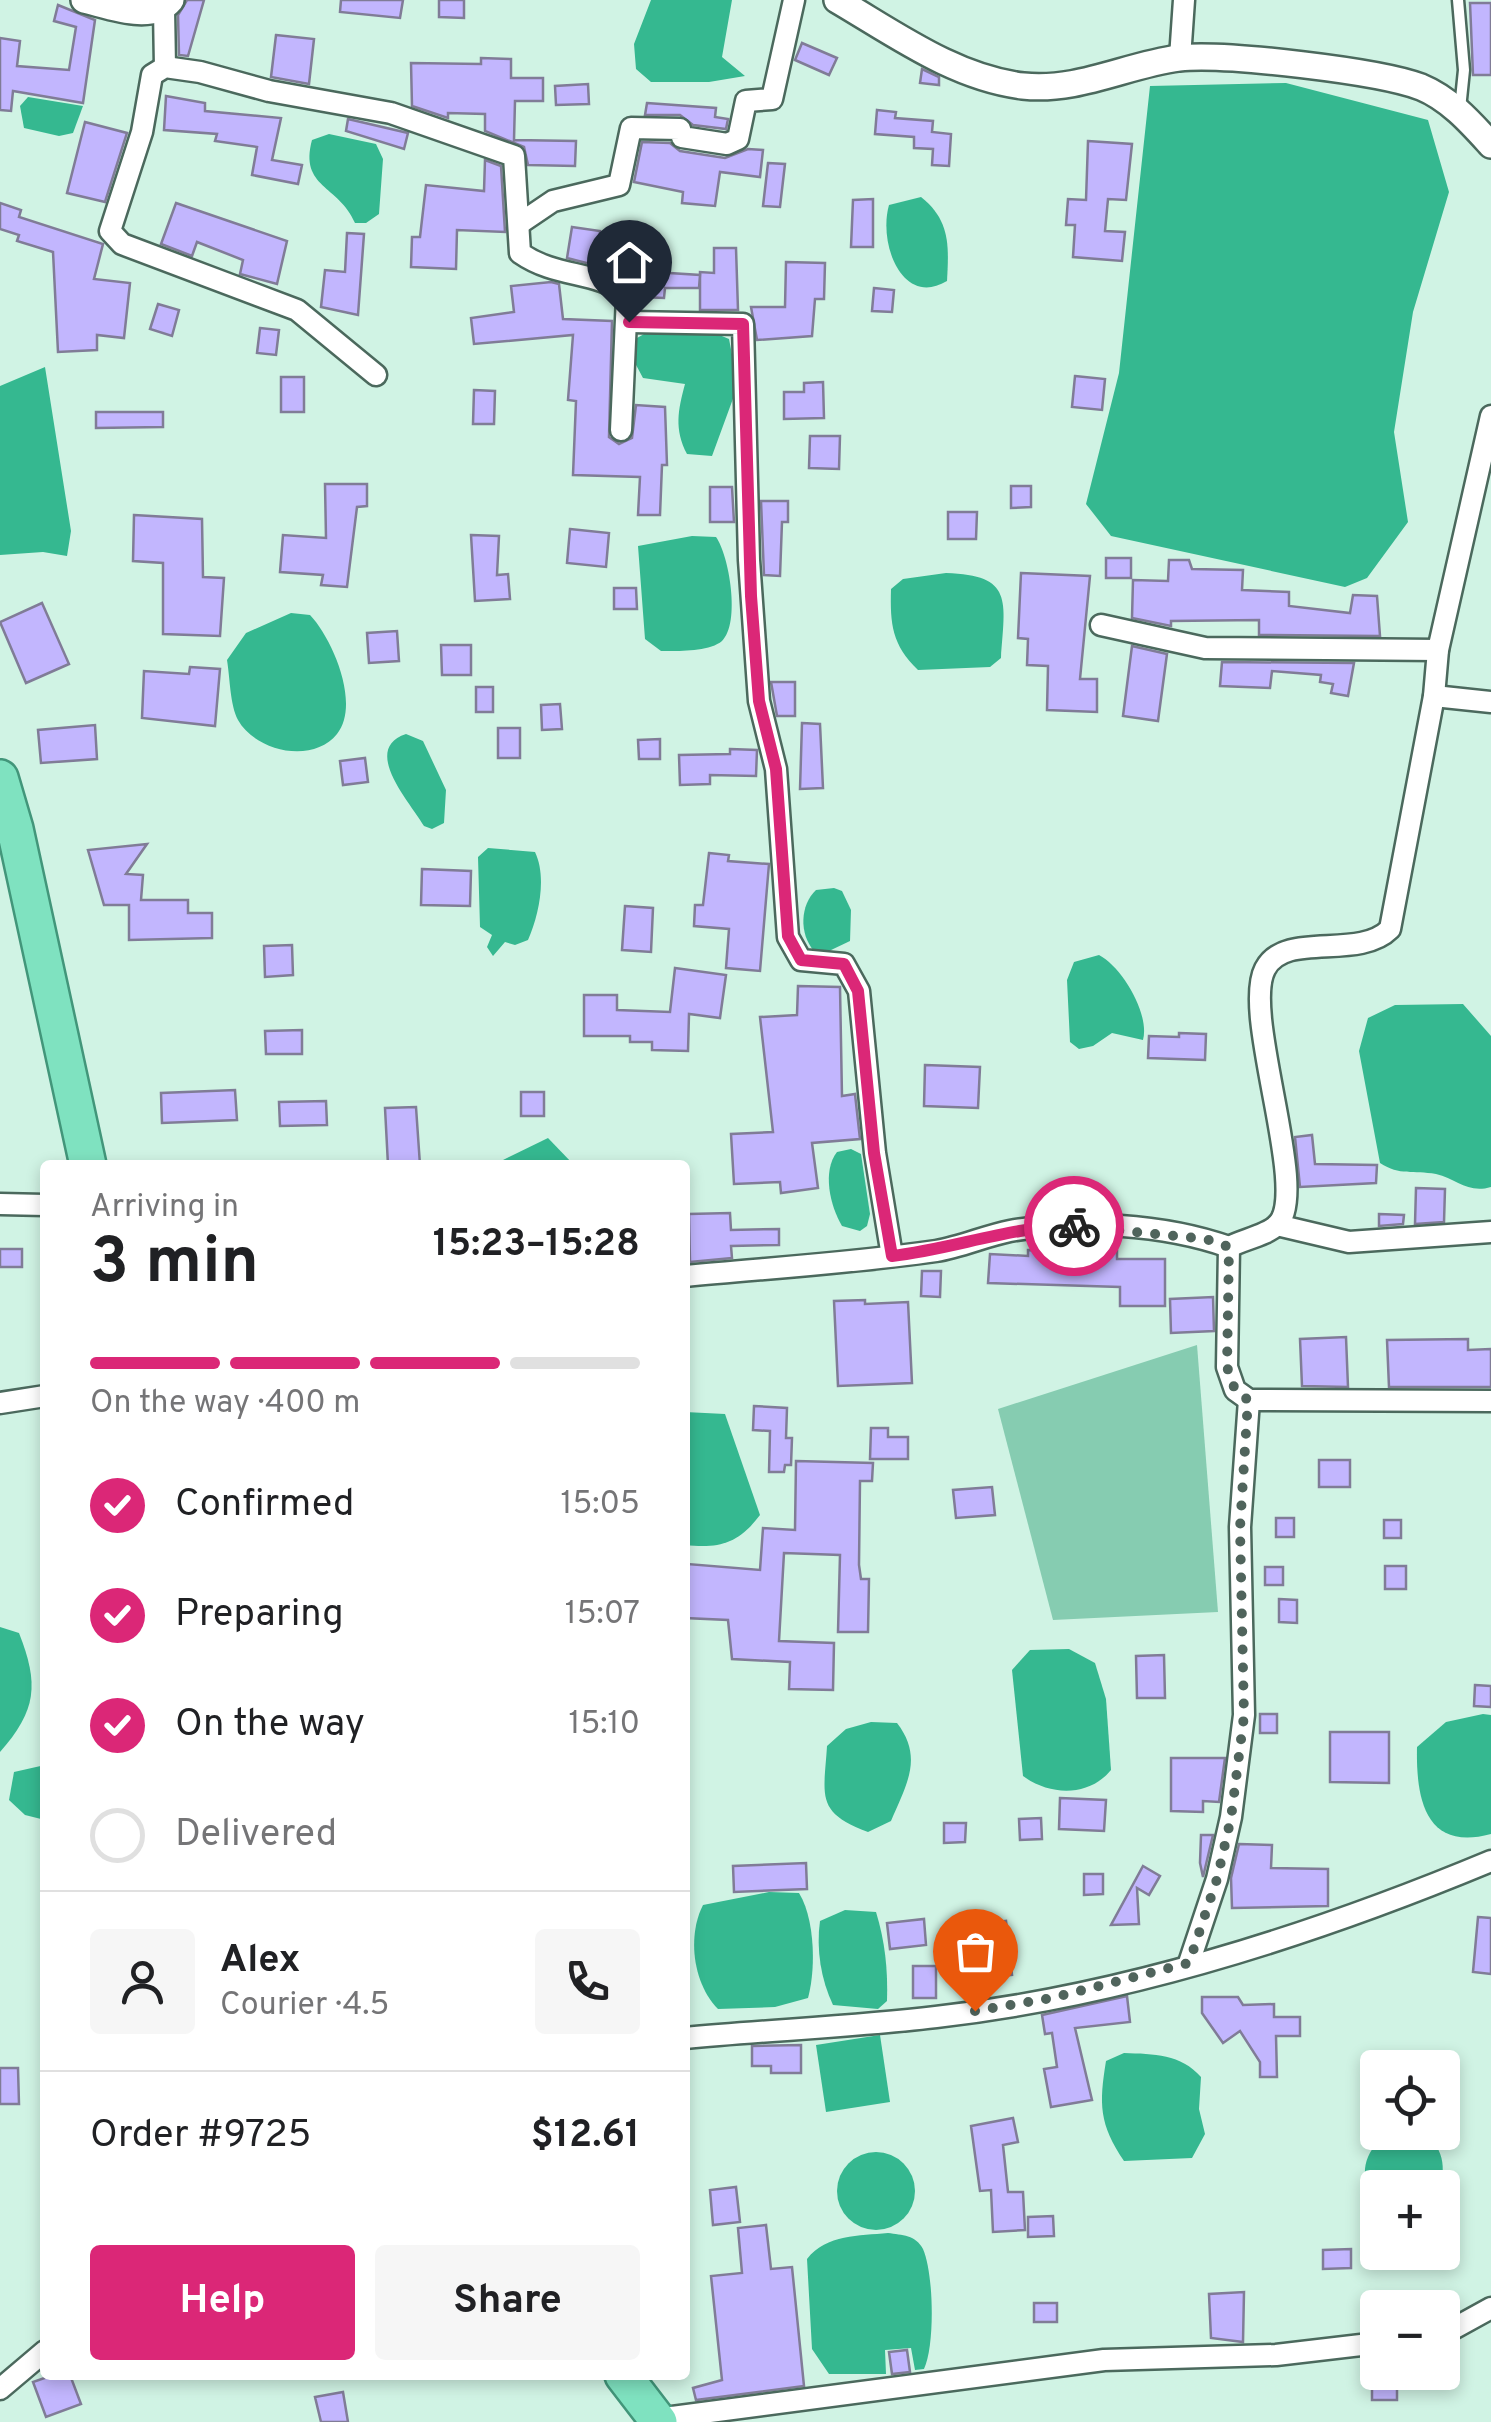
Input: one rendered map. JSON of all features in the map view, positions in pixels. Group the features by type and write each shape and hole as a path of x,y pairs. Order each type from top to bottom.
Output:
{"highway":[{"path":"0,778 16,829 87,1160"},
{"path":"627,2380 658,2420"}],"street":[{"path":"84,0 146,12 168,4 165,68"},
{"path":"519,224 553,202 620,185 631,128 680,129 682,137 727,144 738,139 746,101 772,98 794,0"},
{"path":"837,0 961,70 996,82 1057,88 1180,58 1250,61 1387,78 1420,87 1460,112 1491,146"},
{"path":"1180,58 1184,0"},
{"path":"376,375 297,310 122,244 110,232 142,132 152,75 165,68 391,112 514,156 520,253 550,271 612,282 627,297 629,322 621,430"},
{"path":"629,322 743,324 752,613 759,701 776,769 788,936 801,960 844,964 858,991 874,1153 892,1256"},
{"path":"690,1276 892,1256 1053,1226 1148,1232 1229,1247 1277,1225 1285,1210 1284,1162 1261,1002 1264,969 1275,956 1296,949 1363,946 1390,929 1434,696 1438,650 1491,416"},
{"path":"1102,626 1205,648 1438,650"},
{"path":"1434,696 1491,702"},
{"path":"0,1204 40,1205"},
{"path":"1277,1225 1349,1242 1491,1232"},
{"path":"1229,1247 1227,1367 1235,1390 1248,1400 1491,1401"},
{"path":"0,1403 40,1397"},
{"path":"1189,1963 1217,1879 1231,1818 1244,1716 1240,1528 1248,1400"},
{"path":"690,2038 937,2017 1052,1998 1359,1916 1491,1860"},
{"path":"1460,2325 1491,2308"},
{"path":"658,2420 1104,2360 1276,2355 1360,2344"},
{"path":"0,2389 40,2355"}],"lane":[{"path":"1458,0 1464,70 1460,112"}],"shaded area":[{"path":"651,0 732,0 722,57 745,76 709,82 651,82 636,69 634,44"},
{"path":"1286,83 1428,120 1449,192 1413,312 1394,432 1408,522 1367,578 1345,587 1111,536 1086,504 1119,373 1150,86"},
{"path":"28,97 83,106 73,133 59,136 24,128 20,106"},
{"path":"329,134 376,144 383,159 379,214 366,223 355,223 311,168 312,140"},
{"path":"921,197 938,215 946,234 947,281 931,287 917,286 906,279 897,267 887,237 889,205"},
{"path":"653,329 710,331 729,339 738,385 712,456 687,454 683,445 678,419 685,384 643,378 635,363 637,338"},
{"path":"45,367 71,531 67,556 43,552 0,555 0,386"},
{"path":"692,536 716,537 721,546 731,589 728,632 722,641 709,647 661,651 645,639 638,546"},
{"path":"946,573 984,579 1001,595 1001,658 990,667 918,670 898,643 892,623 891,589 903,579"},
{"path":"291,613 310,615 318,625 335,655 345,689 344,721 337,734 314,749 300,751 271,746 246,731 233,707 227,660 246,633"},
{"path":"406,734 423,741 446,790 444,823 432,829 424,826 388,763 393,741"},
{"path":"488,848 535,852 541,873 538,908 528,940 515,945 505,942 493,956 487,947 492,935 480,927 478,857"},
{"path":"816,890 842,891 851,910 850,941 829,951 814,951 804,928 804,911"},
{"path":"1099,955 1117,970 1132,992 1142,1017 1143,1040 1112,1033 1093,1046 1079,1049 1070,1042 1067,980 1074,962"},
{"path":"1463,1004 1491,1036 1491,1187 1483,1189 1436,1174 1394,1170 1380,1163 1359,1051 1368,1018 1395,1005"},
{"path":"548,1138 569,1160 503,1160"},
{"path":"851,1149 861,1154 870,1214 867,1226 860,1231 842,1226 829,1189 832,1160 837,1152"},
{"path":"1197,1345 1218,1612 1053,1620 998,1409"},
{"path":"690,1412 725,1414 760,1515 736,1538 709,1546 690,1545"},
{"path":"0,1627 19,1633 32,1682 28,1709 0,1752"},
{"path":"1069,1649 1095,1663 1106,1699 1111,1770 1092,1785 1069,1791 1045,1787 1023,1776 1012,1670 1030,1650"},
{"path":"1491,1715 1491,1834 1451,1835 1438,1828 1422,1801 1417,1747 1446,1722"},
{"path":"871,1722 897,1723 910,1748 911,1760 907,1783 891,1821 868,1832 851,1825 831,1809 826,1800 825,1778 827,1746 846,1729"},
{"path":"40,1766 40,1819 25,1815 9,1800 14,1772"},
{"path":"769,1892 799,1893 804,1904 812,1944 808,1998 775,2007 718,2009 703,1987 695,1959 695,1931 703,1905"},
{"path":"845,1910 876,1912 887,1978 887,2001 878,2009 833,2005 825,1985 819,1953 820,1921"},
{"path":"880,2035 890,2102 826,2112 816,2045"},
{"path":"1124,2053 1176,2060 1201,2077 1199,2109 1205,2134 1192,2158 1124,2161 1105,2124 1102,2090 1106,2061"},
{"path":"1372,2150 1438,2150 1443,2170 1365,2170"},
{"path":"876,2152 891,2155 903,2164 912,2176 912,2206 903,2218 891,2227 876,2230 861,2227 849,2218 840,2206 837,2191 840,2176 849,2164 861,2155"},
{"path":"888,2233 917,2241 927,2260 931,2328 924,2369 915,2370 911,2348 885,2350 886,2374 829,2374 812,2349 807,2259 834,2241"}],"building":[{"path":"187,0 204,0 188,56 179,55 178,15"},
{"path":"341,0 403,0 400,18 340,12"},
{"path":"439,0 464,0 464,18 439,17"},
{"path":"1470,3 1491,3 1491,75 1473,75"},
{"path":"58,5 95,20 83,103 13,91 11,111 0,110 0,38 20,41 17,66 69,70 76,27 54,21"},
{"path":"276,35 314,39 309,84 271,77"},
{"path":"802,43 837,58 829,75 795,60"},
{"path":"481,58 511,59 511,78 543,78 543,101 515,101 514,140 576,141 575,166 528,165 524,147 485,131 485,114 448,113 448,118 412,106 411,63 481,64"},
{"path":"922,69 939,77 939,85 920,83"},
{"path":"588,84 589,104 556,105 555,86"},
{"path":"166,96 205,103 205,111 281,118 272,160 302,165 298,184 252,175 257,147 215,141 217,134 164,130"},
{"path":"647,103 716,108 715,117 728,119 726,129 693,125 680,115 645,115"},
{"path":"877,110 896,112 895,118 933,121 932,132 951,134 949,166 932,165 933,149 914,148 914,137 875,134"},
{"path":"348,119 408,133 404,149 346,131"},
{"path":"85,122 127,133 105,202 67,193"},
{"path":"1088,141 1132,144 1126,200 1108,199 1105,231 1125,232 1122,261 1073,257 1075,225 1066,225 1068,199 1086,200"},
{"path":"642,142 670,143 680,151 725,158 748,149 763,150 760,177 720,172 715,206 682,203 683,192 634,182"},
{"path":"485,160 501,166 505,232 457,230 456,269 411,267 412,237 420,237 426,185 484,191"},
{"path":"768,163 785,164 780,207 763,206"},
{"path":"873,199 873,247 851,247 853,200"},
{"path":"0,203 21,210 19,217 103,244 94,279 130,283 124,338 97,335 97,350 58,352 53,252 17,241 19,235 0,229"},
{"path":"176,203 287,241 277,284 240,274 243,260 197,242 192,256 161,244"},
{"path":"572,227 600,231 598,266 567,258"},
{"path":"347,233 364,234 358,315 321,307 325,270 345,272"},
{"path":"714,248 736,248 738,310 700,310 700,272 714,273"},
{"path":"786,262 825,263 824,299 815,299 812,336 757,340 751,307 785,307"},
{"path":"638,271 700,275 699,288 665,288 664,298 641,297"},
{"path":"559,284 563,319 612,321 609,437 619,444 632,438 636,405 665,407 667,465 662,465 660,515 638,515 640,477 573,475 576,401 568,400 573,335 474,344 471,318 514,312 511,286"},
{"path":"874,288 894,290 892,312 872,311"},
{"path":"158,304 179,310 172,336 150,329"},
{"path":"260,328 279,330 276,355 257,353"},
{"path":"1075,376 1105,379 1102,410 1072,407"},
{"path":"281,377 304,377 304,412 281,412"},
{"path":"823,382 824,418 784,419 784,392 804,392 804,383"},
{"path":"474,390 495,391 494,424 473,424"},
{"path":"96,412 163,412 163,427 96,428"},
{"path":"810,436 840,436 839,469 809,468"},
{"path":"325,484 367,484 367,506 357,507 347,587 321,585 323,575 280,572 283,535 326,538"},
{"path":"1011,486 1031,486 1031,507 1011,508"},
{"path":"710,487 732,487 734,522 710,522"},
{"path":"761,501 788,501 788,522 782,522 780,576 764,575"},
{"path":"948,512 977,512 976,539 948,539"},
{"path":"134,515 202,519 203,577 224,578 220,636 163,634 163,563 133,561"},
{"path":"570,529 609,533 606,567 567,563"},
{"path":"471,535 499,536 497,575 508,574 510,599 475,601"},
{"path":"1106,558 1131,558 1131,578 1106,578"},
{"path":"1169,560 1189,560 1192,569 1243,570 1242,590 1289,592 1289,606 1350,613 1353,595 1377,596 1380,636 1259,635 1259,620 1171,621 1171,626 1132,618 1133,580 1168,581"},
{"path":"1021,573 1090,576 1080,679 1097,679 1097,712 1047,710 1048,666 1027,665 1028,639 1018,638"},
{"path":"614,588 636,588 637,609 614,609"},
{"path":"42,603 69,664 26,683 0,622"},
{"path":"397,631 399,661 369,663 367,633"},
{"path":"441,645 471,645 471,675 442,675"},
{"path":"1132,646 1167,654 1158,721 1123,716"},
{"path":"1222,662 1354,663 1348,696 1331,693 1333,684 1320,682 1321,675 1272,671 1270,688 1220,686"},
{"path":"190,667 220,669 215,726 142,718 144,671 189,674"},
{"path":"771,682 795,682 795,716 777,716"},
{"path":"476,687 493,687 493,712 476,712"},
{"path":"560,704 562,729 542,730 541,705"},
{"path":"802,723 820,724 823,788 800,789"},
{"path":"95,725 97,759 41,763 38,730"},
{"path":"498,728 520,728 520,758 498,758"},
{"path":"660,739 660,759 639,759 638,740"},
{"path":"730,749 757,750 756,776 710,775 710,784 680,785 679,755 730,754"},
{"path":"365,758 368,782 343,785 340,761"},
{"path":"147,844 126,874 143,875 141,900 188,900 188,913 212,913 212,938 129,940 129,905 104,905 88,850"},
{"path":"709,853 729,855 728,861 769,864 760,971 726,968 729,929 694,926 695,905 703,905"},
{"path":"422,869 471,871 470,906 421,905"},
{"path":"625,906 653,908 651,952 622,950"},
{"path":"292,945 293,975 265,977 264,946"},
{"path":"675,968 726,975 720,1018 689,1014 688,1051 652,1050 652,1042 630,1042 630,1036 584,1036 584,995 617,995 617,1010 670,1012"},
{"path":"798,986 840,987 842,1096 855,1094 860,1139 812,1143 818,1188 781,1193 780,1182 734,1184 731,1134 773,1132 760,1017 797,1015"},
{"path":"302,1030 302,1054 266,1054 265,1031"},
{"path":"1179,1033 1206,1034 1205,1060 1148,1058 1149,1036 1179,1037"},
{"path":"925,1065 980,1067 978,1108 924,1106"},
{"path":"235,1090 237,1120 162,1123 161,1093"},
{"path":"521,1092 544,1092 544,1116 521,1116"},
{"path":"326,1101 327,1125 280,1126 279,1102"},
{"path":"416,1107 420,1160 388,1160 385,1108"},
{"path":"1312,1135 1315,1164 1377,1165 1376,1183 1300,1187 1295,1137"},
{"path":"1416,1188 1445,1189 1444,1222 1415,1224"},
{"path":"730,1213 731,1230 779,1229 779,1245 731,1246 732,1258 690,1262 690,1214"},
{"path":"1379,1214 1404,1215 1403,1224 1379,1226"},
{"path":"0,1249 22,1249 22,1267 0,1267"},
{"path":"1028,1250 1117,1251 1117,1259 1165,1259 1165,1306 1120,1306 1120,1287 988,1283 990,1254 1028,1256"},
{"path":"922,1271 941,1271 940,1297 921,1296"},
{"path":"1213,1297 1214,1331 1171,1333 1170,1299"},
{"path":"865,1300 865,1304 908,1302 912,1383 838,1386 834,1301"},
{"path":"1346,1337 1348,1387 1302,1386 1300,1339"},
{"path":"1468,1339 1468,1350 1491,1349 1491,1387 1389,1387 1387,1340"},
{"path":"754,1406 787,1408 786,1438 792,1438 791,1465 785,1465 784,1472 769,1472 770,1431 753,1430"},
{"path":"871,1428 888,1428 888,1437 908,1437 908,1459 870,1459"},
{"path":"1319,1460 1350,1460 1350,1487 1319,1487"},
{"path":"796,1461 873,1463 872,1481 860,1481 859,1565 861,1579 869,1579 868,1632 838,1632 840,1555 784,1553 779,1641 834,1643 833,1690 789,1689 790,1662 732,1659 728,1620 690,1618 690,1564 760,1570 763,1528 795,1530"},
{"path":"992,1487 995,1515 956,1518 953,1490"},
{"path":"1276,1518 1294,1518 1294,1537 1276,1537"},
{"path":"1384,1520 1401,1520 1401,1538 1384,1538"},
{"path":"1385,1566 1406,1566 1406,1589 1385,1589"},
{"path":"1265,1567 1283,1567 1283,1585 1265,1585"},
{"path":"1279,1599 1297,1600 1297,1623 1279,1622"},
{"path":"1164,1655 1165,1698 1137,1698 1136,1656"},
{"path":"1475,1685 1491,1686 1491,1707 1474,1706"},
{"path":"1260,1714 1277,1714 1277,1733 1260,1733"},
{"path":"1330,1732 1389,1732 1389,1783 1330,1782"},
{"path":"1171,1758 1225,1758 1219,1802 1203,1801 1203,1812 1171,1811"},
{"path":"1060,1798 1106,1800 1104,1831 1059,1829"},
{"path":"1041,1818 1042,1839 1020,1840 1019,1819"},
{"path":"944,1823 966,1823 965,1842 944,1843"},
{"path":"1201,1835 1213,1835 1203,1877 1200,1863"},
{"path":"1239,1844 1272,1845 1271,1868 1328,1869 1328,1906 1232,1908 1231,1878"},
{"path":"806,1863 807,1889 734,1892 733,1866"},
{"path":"1143,1866 1160,1876 1149,1895 1137,1888 1139,1924 1111,1925"},
{"path":"1084,1874 1103,1874 1103,1894 1084,1895"},
{"path":"1478,1917 1491,1918 1491,1974 1473,1972"},
{"path":"924,1919 926,1945 890,1949 887,1923"},
{"path":"1006,1921 1012,1975 971,1979 965,1926"},
{"path":"913,1966 936,1966 936,1998 913,1998"},
{"path":"1127,1996 1130,2022 1075,2028 1092,2100 1051,2107 1044,2069 1057,2067 1052,2033 1045,2034 1042,2015"},
{"path":"1202,1997 1238,1997 1243,2005 1274,2004 1274,2017 1300,2017 1300,2036 1276,2036 1277,2077 1260,2077 1260,2062 1240,2031 1223,2043 1202,2013"},
{"path":"801,2045 801,2073 771,2073 771,2066 752,2066 752,2046"},
{"path":"0,2068 18,2068 19,2104 0,2104"},
{"path":"1013,2118 1018,2142 1003,2145 1008,2192 1023,2192 1025,2230 993,2232 991,2190 980,2191 971,2126"},
{"path":"736,2187 740,2222 713,2225 710,2190"},
{"path":"1053,2216 1054,2236 1028,2237 1028,2217"},
{"path":"766,2225 771,2269 792,2267 804,2386 696,2400 693,2388 722,2380 711,2276 742,2273 738,2228"},
{"path":"1351,2249 1351,2268 1323,2269 1323,2250"},
{"path":"1244,2292 1243,2342 1211,2338 1209,2294"},
{"path":"1034,2303 1057,2303 1057,2322 1034,2322"},
{"path":"907,2350 910,2372 892,2374 889,2352"},
{"path":"72,2380 81,2404 46,2417 33,2382"},
{"path":"1372,2390 1397,2390 1397,2400 1372,2400"},
{"path":"343,2392 348,2422 321,2422 315,2397"}],"way so far":[{"path":"975,2011 1052,1998 1189,1963 1217,1879 1231,1818 1244,1716 1240,1528 1248,1400 1235,1390 1227,1367 1225,1302 1229,1247 1206,1239 1074,1226"}],"route":[{"path":"629,322 743,324 751,596 759,701 776,769 788,936 801,960 844,964 858,991 874,1153 892,1256 942,1250 1012,1231 1074,1226"}]}
